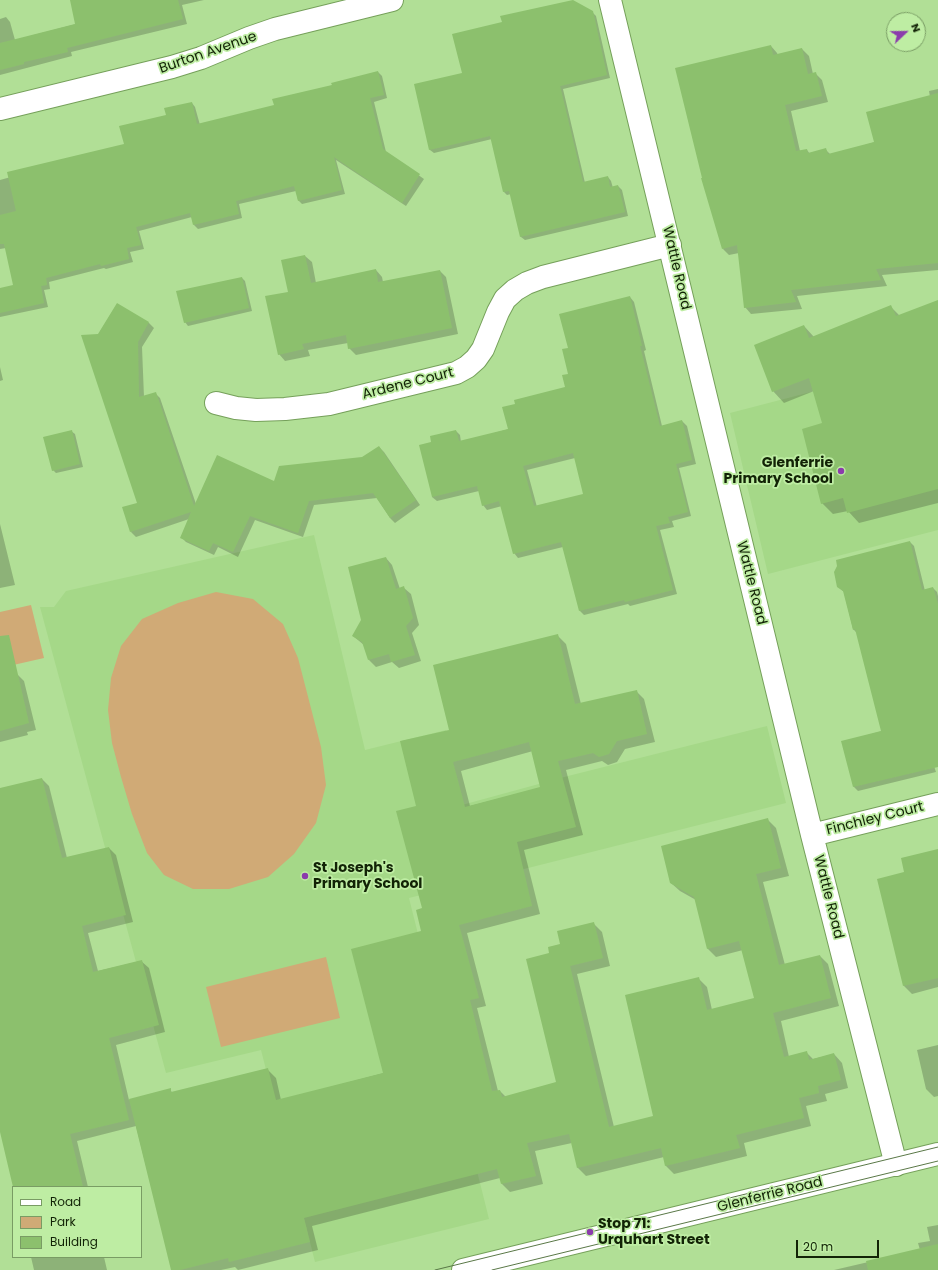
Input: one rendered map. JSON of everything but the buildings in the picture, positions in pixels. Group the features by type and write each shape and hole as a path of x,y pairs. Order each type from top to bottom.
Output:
{"street":[{"name":"Burton Avenue","path":"0,109 172,67 201,58 249,38 275,30 392,0"},
{"name":"Wattle Road","path":"610,0 812,835 896,1165"},
{"name":"Ardene Court","path":"216,403 236,408 256,410 285,409 329,404 456,373 476,360 483,349 505,299 515,290 527,283 543,277 670,245"},
{"name":"Finchley Court","path":"812,835 938,804"},
{"name":"Glenferrie Road","path":"463,1270 498,1266 938,1154"}],"shaded area":[{"name":"Glenferrie Primary School","path":"938,359 938,530 768,574 730,413"},
{"name":"St Joseph's Primary School","path":"314,535 365,750 446,730 462,805 568,776 767,726 786,803 409,898 489,1219 315,1262 261,1050 166,1073 40,607 54,607 66,591"}],"green space":[{"path":"216,592 253,599 283,624 298,658 321,747 326,785 316,823 294,854 268,877 229,889 193,889 164,875 147,853 132,814 121,777 112,743 108,710 111,678 121,646 142,619 178,603"},
{"path":"31,605 44,658 0,668 0,612"},
{"path":"326,957 340,1018 221,1047 206,987"}],"tram line":[{"path":"435,1270 938,1147"},
{"path":"492,1270 938,1161"}],"place":[{"name":"Glenferrie Primary School","path":"841,471"},
{"name":"St Joseph's Primary School","path":"305,876"},
{"name":"Stop 71: Urquhart Street","path":"590,1232"}]}
